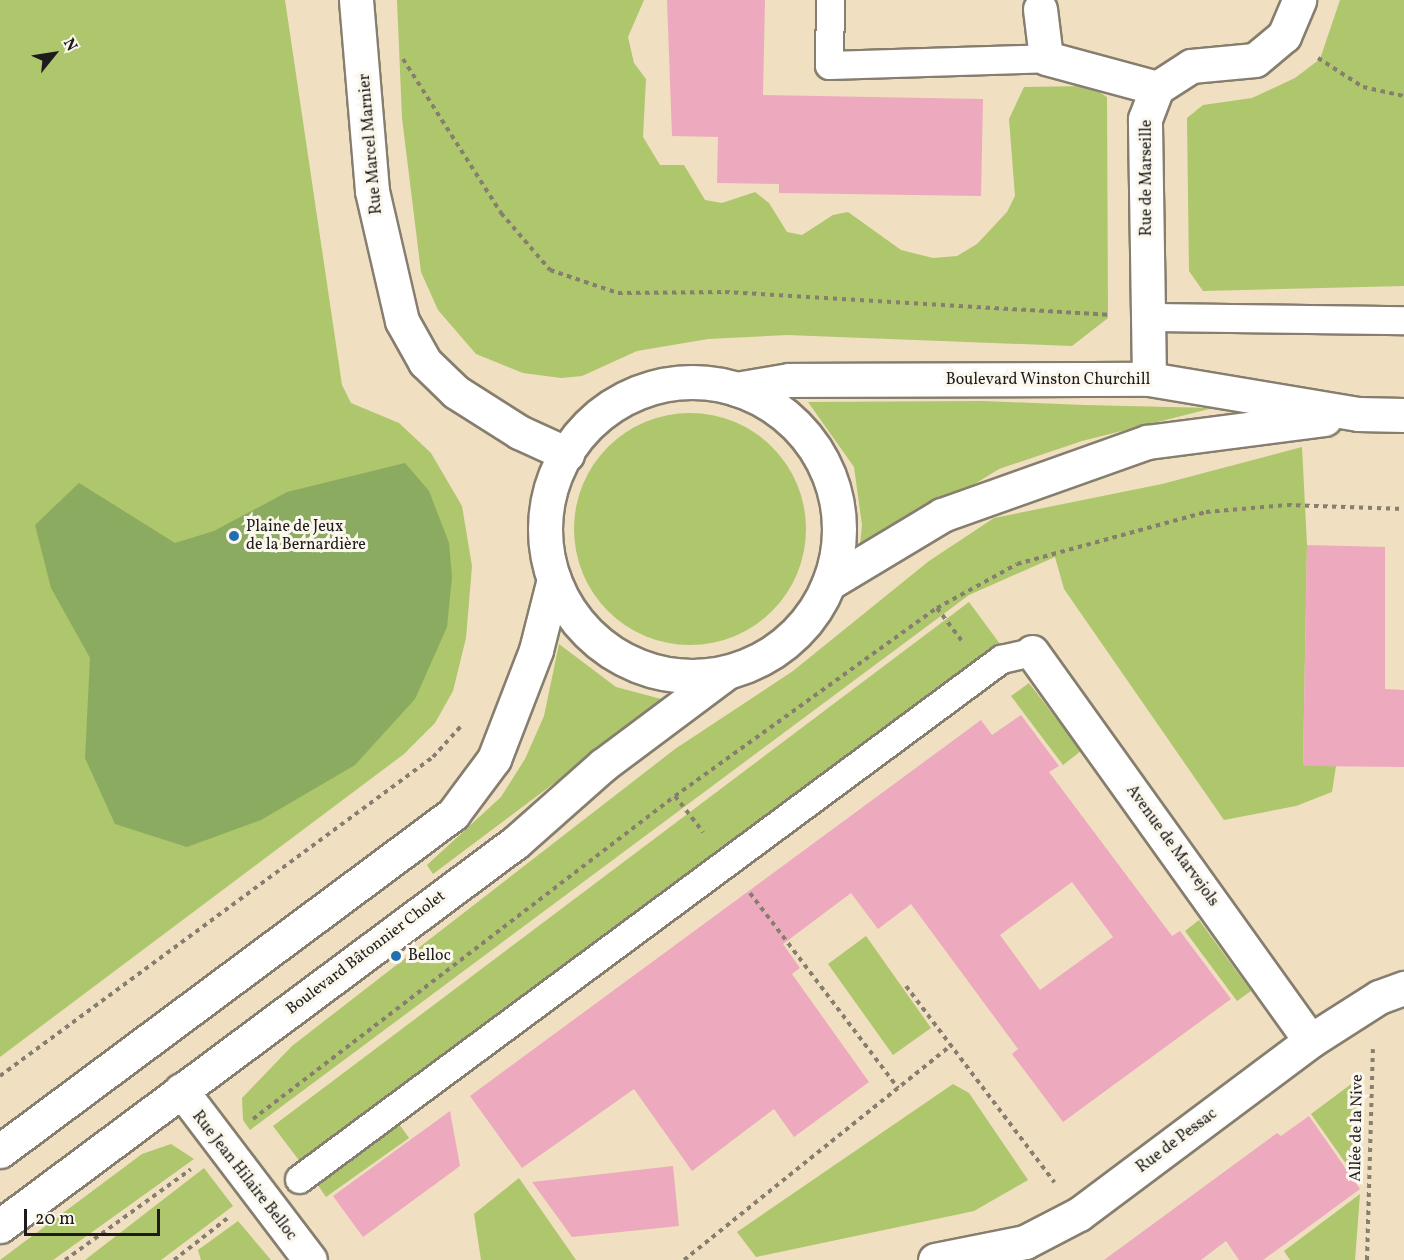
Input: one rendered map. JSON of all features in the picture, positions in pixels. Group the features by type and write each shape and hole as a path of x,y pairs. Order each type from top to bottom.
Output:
{"street":[{"name":"Rue Marcel Marnier","path":"356,0 372,191 402,321 425,362 456,392 519,432 567,454"},
{"path":"1040,9 1046,58 1157,88 1191,66 1255,60 1284,36 1299,0"},
{"name":"Rue de Marseille","path":"1149,379 1145,119 1157,88"},
{"name":"Boulevard Winston Churchill","path":"736,389 789,380 1149,379 1358,414 1404,415"},
{"path":"0,1151 453,814 494,759 536,650 554,579 547,512 567,454 600,415 639,392 685,383 736,389 785,416 819,455 833,489 839,525 829,583 811,616 784,644 726,673 682,676 622,658 584,629 554,579"},
{"name":"Boulevard Winston Churchill","path":"829,583 942,515 1147,442 1358,414"},
{"name":"Avenue de Marvejols","path":"1032,652 1310,1041"},
{"name":"Boulevard Bâtonnier Cholet","path":"0,1226 516,842 603,765 726,673"},
{"name":"Rue de Pessac","path":"935,1260 1025,1242 1079,1214 1310,1041 1391,993"},
{"name":"Rue Jean Hilaire Belloc","path":"181,1090 218,1145 310,1260"}],"lane":[{"path":"830,0 829,65 1046,58"},
{"path":"1148,317 1404,320"},
{"path":"299,1179 1001,659 1032,652"}],"path":[{"path":"1284,36 1363,87 1404,96"},
{"path":"400,56 501,213 550,270 618,293 724,292 1148,317"},
{"path":"65,1260 440,981 675,796 937,608 1017,564 1206,512 1287,505 1404,509"},
{"path":"0,1076 433,758 464,722"},
{"path":"675,796 898,1089"},
{"path":"906,986 1079,1214"},
{"name":"Allée de la Nive","path":"1367,1260 1368,1082 1391,993"},
{"path":"684,1260 951,1045"},
{"path":"174,1260 258,1195"}],"green space":[{"name":"Plaine de Jeux de la Bernardière","path":"0,0 285,0 342,385 351,403 399,423 431,453 462,506 472,566 466,638 453,691 435,723 404,754 0,1057"},
{"path":"397,0 644,0 628,37 634,63 646,79 643,137 660,165 684,165 705,200 722,203 755,192 769,203 787,232 802,235 833,215 848,212 901,250 933,258 957,256 977,244 1007,212 1015,196 1009,119 1024,87 1089,86 1107,97 1108,318 1072,346 787,335 708,339 637,351 582,376 561,378 523,373 476,354 438,310 421,272 402,118"},
{"path":"1340,0 1404,0 1404,286 1203,291 1189,271 1187,118 1203,105 1252,98 1295,78 1320,59"},
{"path":"983,401 1213,408 1082,441 999,469 859,555 862,525 854,467 808,402"},
{"path":"690,413 713,415 745,427 764,439 780,455 801,495 806,529 804,552 792,584 780,603 764,619 724,640 690,645 667,643 635,631 616,619 600,603 579,563 574,529 576,506 588,474 600,455 616,439 656,418"},
{"path":"1302,447 1307,545 1303,765 1336,766 1332,792 1296,806 1224,820 1064,589 1055,557 969,595 250,1130 243,1120 242,1098 292,1046 675,749 793,671 929,561 994,518 1162,484"},
{"path":"405,463 429,491 449,543 452,577 447,627 415,699 355,765 261,820 187,847 115,824 85,758 90,658 51,588 35,525 79,483 175,543 214,531 287,492"},
{"path":"969,602 1000,644 304,1167 273,1126"},
{"path":"559,644 616,687 665,700 433,874 427,865 501,797 525,759 544,716"},
{"path":"1029,683 1081,751 1063,765 1011,696"},
{"path":"1199,920 1251,991 1237,1001 1185,931"},
{"path":"866,936 931,1028 893,1055 828,964"},
{"path":"1358,1079 1361,1185 1311,1114"},
{"path":"953,1084 969,1093 1028,1180 974,1211 756,1257 737,1232"},
{"path":"394,1117 409,1138 326,1197 311,1175"},
{"path":"171,1144 194,1159 53,1260 0,1260 142,1154"},
{"path":"204,1168 233,1206 161,1260 85,1260"},
{"path":"519,1178 576,1260 481,1260 474,1214"},
{"path":"1360,1194 1355,1260 1290,1260 1284,1251"},
{"path":"238,1221 271,1260 201,1260 198,1250"}],"building":[{"path":"667,0 765,0 763,95 983,99 981,196 779,193 779,184 717,183 718,137 672,136"},
{"path":"1307,545 1385,547 1385,689 1404,690 1404,767 1303,766"},
{"path":"1021,715 1059,766 1049,772 1172,936 1180,931 1231,999 1063,1122 1012,1054 1018,1049 911,904 878,929 851,893 783,944 800,968 792,974 869,1082 794,1137 774,1109 692,1171 634,1089 522,1168 470,1096 981,720 992,735","holes":["1072,882 1113,937 1040,990 1000,935"]},
{"path":"450,1111 460,1166 363,1237 333,1196"},
{"path":"1309,1116 1360,1189 1263,1260 1239,1260 1226,1241 1201,1260 1104,1260 1277,1133 1281,1136"},
{"path":"673,1166 679,1226 572,1237 532,1182"}],"place":[{"name":"Plaine de Jeux de la Bernardière","path":"234,536"},
{"name":"Belloc","path":"396,956"}]}
